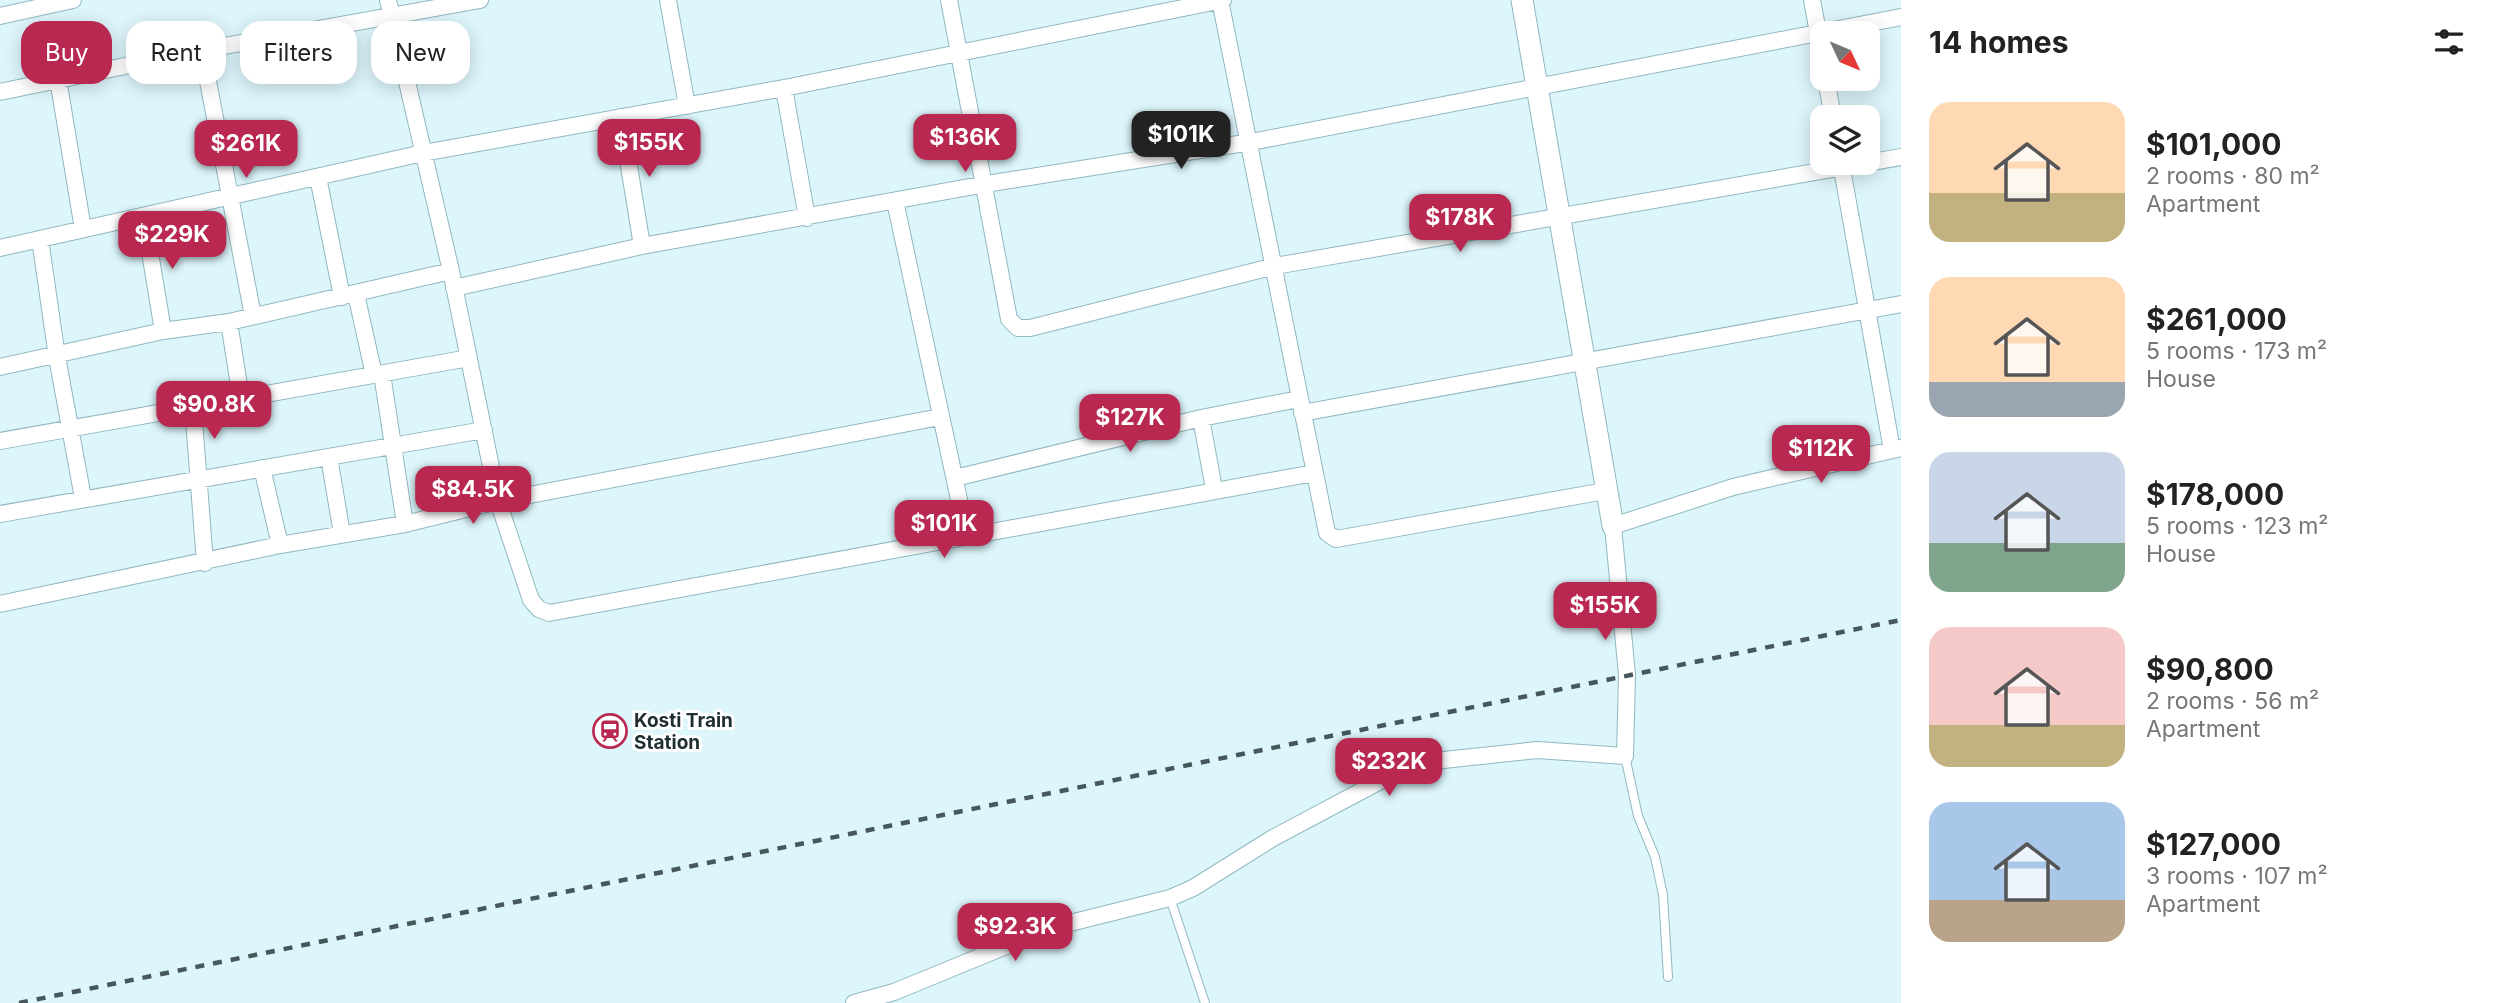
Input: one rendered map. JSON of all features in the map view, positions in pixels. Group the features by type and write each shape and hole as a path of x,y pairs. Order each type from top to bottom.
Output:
{"street":[{"path":"0,16 73,0"},
{"path":"388,0 451,271 498,501 531,600 539,609 549,613 1214,489 1314,473"},
{"path":"226,46 480,0"},
{"path":"668,0 687,106"},
{"path":"949,0 986,184 1009,319 1018,328 1030,328 1275,266 1559,218 1810,171"},
{"path":"0,248 423,153 784,88 1221,0 1327,533 1336,539 1605,491"},
{"path":"854,1003 894,992 1050,929 1170,898 1193,888 1273,838 1382,780 1425,762 1537,750 1625,756 1627,674 1613,526 1522,0"},
{"path":"1812,0 1816,21"},
{"path":"1880,21 1901,17"},
{"path":"454,288 642,246 986,184 1251,142 1810,35"},
{"path":"1,88 26,84"},
{"path":"59,84 83,229"},
{"path":"209,84 253,316"},
{"path":"784,88 807,218"},
{"path":"621,117 642,246"},
{"path":"1880,160 1901,157"},
{"path":"1613,526 1733,487 1897,449 1867,311 1843,175"},
{"path":"318,177 349,295 378,375 405,524"},
{"path":"895,201 968,537"},
{"path":"145,216 163,331"},
{"path":"40,239 57,357 83,498"},
{"path":"0,367 57,357 163,331 229,322 451,271"},
{"path":"955,478 1202,418 1300,406 1901,304"},
{"path":"229,322 242,398"},
{"path":"0,441 469,358"},
{"path":"193,407 205,563"},
{"path":"0,604 205,563 280,545 405,524 498,501 940,417"},
{"path":"1202,418 1214,489"},
{"path":"0,514 484,430"},
{"path":"330,457 342,534"},
{"path":"262,468 280,545"}],"lane":[{"path":"1625,756 1638,816 1655,856 1660,882 1668,977"},
{"path":"1170,898 1205,1003"}],"railway":[{"path":"19,1003 1901,620"}],"place":[{"name":"Kosti Train Station","path":"610,731"}]}
